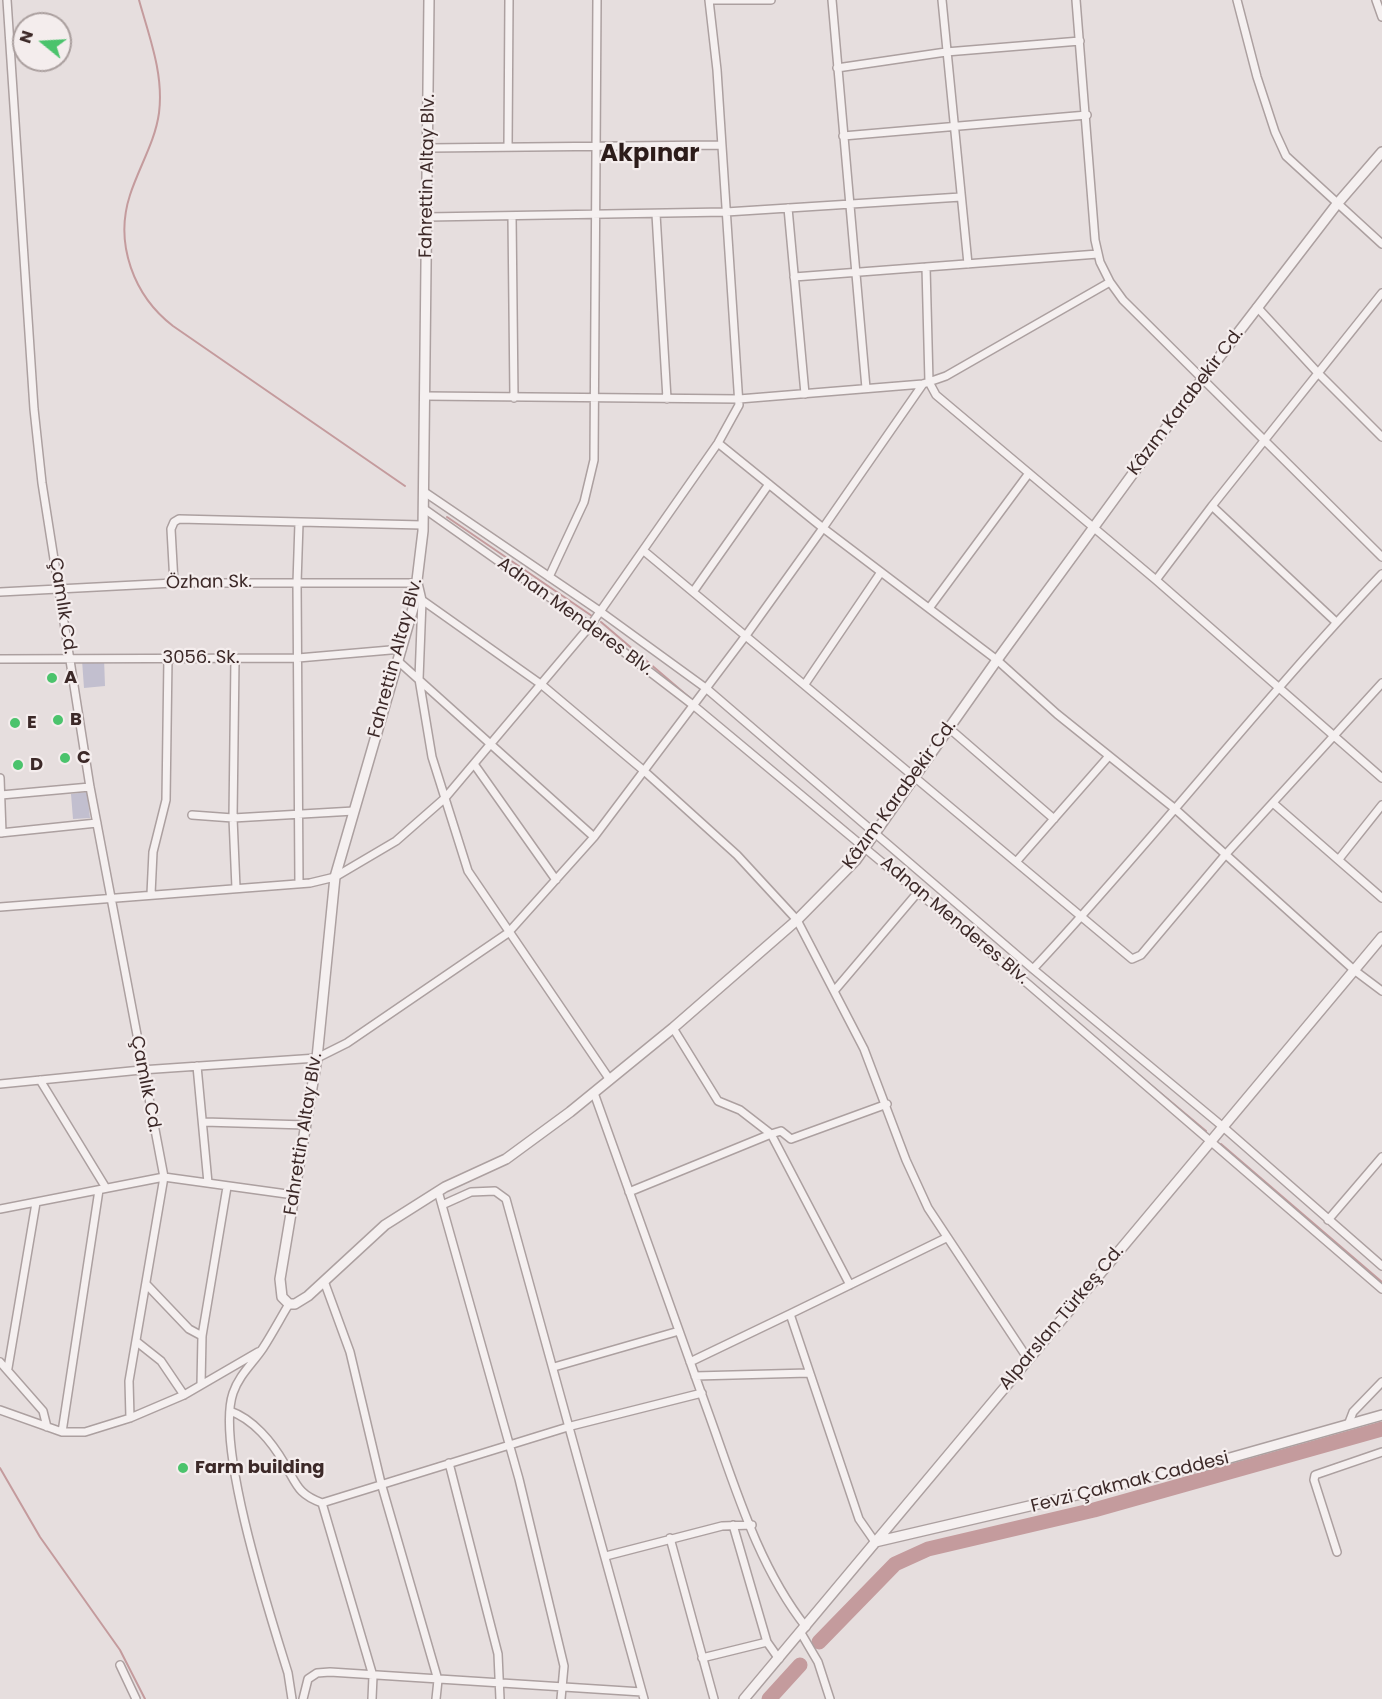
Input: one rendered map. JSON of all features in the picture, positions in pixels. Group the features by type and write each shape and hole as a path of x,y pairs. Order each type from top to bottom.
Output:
{"street":[{"name":"Çamlık Cd.","path":"7,0 37,443 48,527 60,588 90,787 141,1070 164,1177 129,1381 130,1418"},
{"name":"Fahrettin Altay Blv.","path":"289,1304 282,1297 280,1279 317,1058 335,877 402,649 418,583 423,508 429,0"},
{"path":"508,147 509,0"},
{"path":"549,577 590,484 594,460 597,0"},
{"path":"0,907 110,896 299,884 335,877 396,841 445,798 542,685 601,612 736,414 739,399 722,145 709,0 771,0"},
{"path":"832,0 866,388"},
{"path":"942,0 948,42 946,52 968,264"},
{"path":"1076,0 1098,254 1110,282 1123,300 1266,439 1382,557"},
{"path":"1237,0 1257,77 1280,144 1296,168 1382,244"},
{"path":"1376,0 1382,17"},
{"path":"837,68 946,52 1080,41"},
{"path":"843,136 1087,115"},
{"path":"429,148 722,145"},
{"name":"Kâzım Karabekir Cd.","path":"289,1304 295,1304 308,1296 385,1225 438,1191 506,1159 594,1093 797,920 867,847 874,832 916,777 997,660 1203,377 1337,204 1382,152"},
{"path":"427,217 726,212 961,197"},
{"path":"788,208 805,394"},
{"path":"656,214 667,399"},
{"path":"512,216 513,398"},
{"path":"794,277 1098,254"},
{"path":"0,1084 141,1070 317,1058 347,1043 508,933 594,837 707,689 926,383 926,267"},
{"path":"424,396 739,399 926,383 946,376 1110,282"},
{"path":"1156,580 1382,293"},
{"path":"1257,307 1318,374 1382,436"},
{"path":"926,383 936,395 1156,580 1382,778"},
{"path":"718,443 823,528 997,660 1109,756 1174,808 1354,970 1382,991"},
{"path":"930,607 1029,473"},
{"path":"693,592 769,484"},
{"name":"Adnan Menderes Blv.","path":"423,491 601,612 707,689 1033,969 1221,1126 1382,1266"},
{"path":"1212,506 1336,622"},
{"name":"Adnan Menderes Blv.","path":"423,508 590,626 693,705 919,891 1382,1289"},
{"path":"174,583 171,532 175,521 422,525"},
{"path":"299,523 297,583 299,884"},
{"path":"644,551 747,634 1081,918 1126,955 1138,958 1226,854 1333,736 1379,692 1382,683"},
{"path":"805,684 880,572"},
{"path":"1033,969 1081,918 1336,622 1382,574"},
{"name":"Özhan Sk.","path":"0,592 174,583 418,583"},
{"path":"418,583 422,600 419,679 432,757 468,871 610,1080"},
{"path":"422,600 542,685 643,770 737,855 797,920 864,1049 887,1104 916,1185 946,1238 1028,1359"},
{"name":"3056. Sk.","path":"0,659 298,658 402,649"},
{"path":"151,894 153,852 166,800 168,658"},
{"path":"235,659 233,818 236,888"},
{"path":"398,661 594,837"},
{"path":"950,729 1054,819"},
{"path":"1016,862 1109,756"},
{"path":"474,764 556,880"},
{"path":"0,778 1,833 97,823"},
{"path":"1,795 90,787"},
{"path":"1273,803 1382,898"},
{"path":"1339,860 1382,805"},
{"path":"192,815 233,818 299,816 354,811"},
{"path":"835,990 919,891"},
{"name":"Alparslan Türkeş Cd.","path":"744,1699 804,1630 1221,1126 1382,937"},
{"path":"673,1028 718,1101 740,1110 771,1134 850,1285"},
{"path":"197,1066 208,1183"},
{"path":"40,1080 102,1189 62,1432"},
{"path":"594,1093 695,1376 752,1525 773,1578 804,1630 818,1662 830,1699"},
{"path":"628,1192 771,1134 781,1131 791,1139 887,1104"},
{"path":"204,1122 306,1125"},
{"path":"1328,1220 1382,1157"},
{"path":"0,1209 164,1177 294,1195"},
{"path":"201,1385 202,1336 227,1187"},
{"path":"438,1191 509,1444 564,1666 561,1699"},
{"path":"303,1699 308,1679 317,1673 563,1687 643,1696 571,1426 506,1199 495,1191 471,1192 442,1205"},
{"path":"8,1368 36,1203"},
{"path":"690,1362 946,1238"},
{"path":"324,1281 350,1352 381,1483 438,1680 436,1699"},
{"path":"147,1285 189,1329 202,1336"},
{"path":"289,1304 262,1349 245,1370 233,1393 230,1411 232,1470 288,1673 292,1699"},
{"path":"790,1314 859,1519 875,1542"},
{"path":"554,1367 679,1331"},
{"path":"137,1342 161,1361 184,1395"},
{"path":"0,1410 62,1432 85,1432 130,1418 184,1395 262,1349"},
{"path":"0,1362 8,1368 14,1380 43,1411 47,1427"},
{"path":"695,1376 809,1373"},
{"path":"1348,1425 1353,1412 1382,1382"},
{"path":"230,1411 243,1416 254,1425 284,1462 306,1497 322,1503 571,1426 702,1393"},
{"name":"Fevzi Çakmak Caddesi","path":"875,1542 1119,1487 1382,1415"},
{"path":"1337,1552 1314,1480 1315,1475 1382,1452"},
{"path":"449,1463 498,1654 500,1699"},
{"path":"322,1503 373,1676 372,1699"},
{"path":"606,1556 670,1538 733,1526 752,1525"},
{"path":"733,1526 767,1642 779,1659"},
{"path":"670,1538 714,1699"},
{"path":"702,1658 767,1642"},
{"path":"120,1665 136,1699"}],"shaded area":[{"path":"104,658 105,686 84,688 82,660"},
{"path":"87,792 90,818 73,819 71,794"}],"waterway":[{"path":"139,0 155,55 160,98 157,124 130,195 126,213 124,232 126,250 138,284 159,314 173,326 405,486"},
{"path":"447,517 592,616"},
{"path":"601,622 690,698"},
{"path":"837,820 859,839"},
{"path":"874,851 890,865"},
{"path":"1103,1045 1206,1131"},
{"path":"1221,1144 1382,1282"},
{"path":"819,1642 895,1564 928,1549 1094,1510 1382,1429"},
{"path":"0,1468 40,1537 120,1650 145,1699"},
{"path":"769,1699 800,1665"}],"place":[{"name":"A","path":"52,678"},
{"name":"B","path":"58,720"},
{"name":"E","path":"15,723"},
{"name":"C","path":"65,758"},
{"name":"D","path":"18,765"},
{"name":"Farm building","path":"183,1468"}],"district":[{"name":"Akpınar","path":"650,155"}]}
